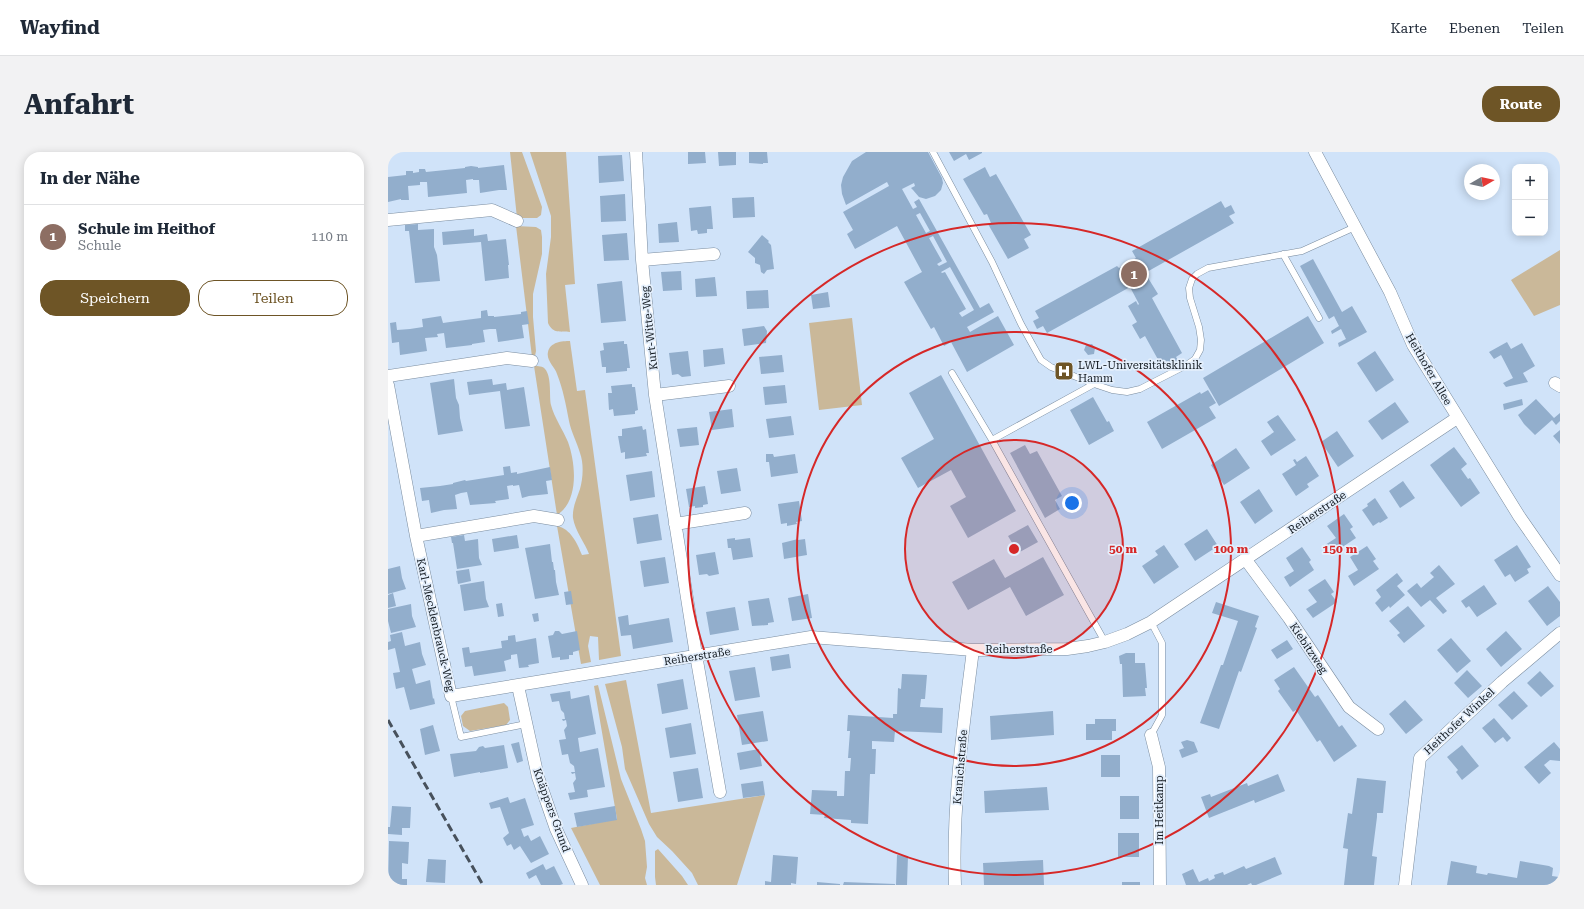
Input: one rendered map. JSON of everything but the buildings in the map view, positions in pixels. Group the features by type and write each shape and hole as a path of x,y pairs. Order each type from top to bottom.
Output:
{"street":[{"name":"Kurt-Witte-Weg","path":"636,152 642,260 655,395 696,656 720,792"},
{"name":"Heithofer Allee","path":"1314,152 1390,292 1413,345 1519,516 1560,576"},
{"path":"388,220 492,210 517,221"},
{"path":"642,260 714,254"},
{"path":"388,376 507,358 532,361"},
{"name":"Karl-Mecklenbrauck-Weg","path":"388,385 416,536 451,696 518,686"},
{"path":"655,395 729,386"},
{"name":"Reiherstraße","path":"518,686 811,637 973,650 1067,649 1105,642 1127,634 1151,622 1457,418"},
{"path":"675,524 745,513"},
{"path":"416,536 534,516 558,520"},
{"name":"Kiebitzweg","path":"1246,560 1289,618 1349,707 1378,729"},
{"name":"Heithofer Winkel","path":"1405,885 1420,758 1502,682 1560,633"},
{"name":"Kranichstraße","path":"955,885 954,846 959,760 973,650"},
{"name":"Knäppers Grund","path":"518,686 538,777 556,829 582,885"},
{"name":"Im Heitkamp","path":"1151,735 1159,767 1160,885"}],"lane":[{"path":"933,152 992,262 1012,308 1041,360 1051,367 1112,390 1127,392 1140,389 1185,366 1195,359 1200,350 1199,326 1190,298 1190,288 1192,279 1197,274 1208,268 1302,251 1355,227"},
{"path":"1283,254 1319,318"},
{"path":"952,373 992,440 1105,642"},
{"path":"992,440 1094,384"},
{"path":"1151,622 1162,643 1162,715 1151,735"},
{"path":"451,696 461,737 526,724"}],"shaded area":[{"path":"510,152 522,152 542,207 541,215 537,218 517,218"},
{"path":"530,152 566,152 575,284 565,285 570,332 560,332 552,329 548,323 546,274 551,237 551,216"},
{"path":"516,226 536,227 541,230 542,237 542,254 533,294 533,317 536,351 535,356 532,357"},
{"path":"1560,250 1560,305 1534,316 1511,280"},
{"path":"852,318 862,405 819,410 809,323"},
{"path":"570,341 577,391 585,390 621,656 599,660 598,637 590,636 588,646 591,662 581,664 557,526 570,533 576,541 582,555 589,554 576,528 573,518 574,507 580,489 583,471 579,449 570,425 561,385 556,371 548,358 548,352 551,346 560,342"},
{"path":"534,366 543,367 547,372 549,377 551,405 568,442 573,461 574,482 572,492 564,509 557,515"},
{"path":"626,680 651,813 765,795 737,885 698,885 692,873 657,837 649,824 625,769 622,747 605,684"},
{"path":"598,685 621,779 645,841 647,867 645,878 647,885 600,885 571,828 617,819 594,686"},
{"path":"504,703 508,707 510,720 506,725 470,731 463,726 461,716 465,711"},
{"path":"658,849 688,885 656,885 655,851"}],"railway":[{"path":"388,720 483,885"}],"place":[{"name":"Schule im Heithof","path":"1134,274"},
{"name":"LWL-Universitätsklinik Hamm","path":"1064,371"}]}
